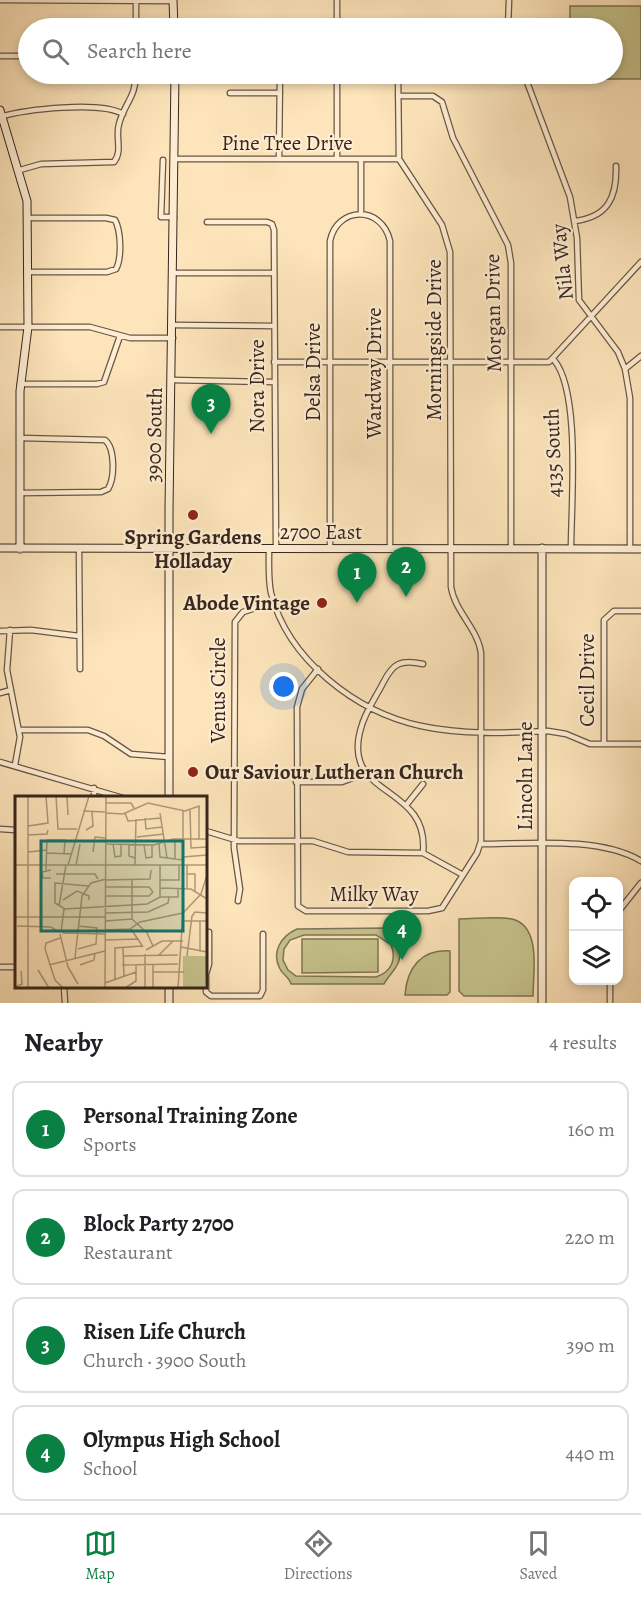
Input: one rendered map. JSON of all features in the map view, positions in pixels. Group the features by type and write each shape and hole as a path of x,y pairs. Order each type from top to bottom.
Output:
{"street":[{"path":"0,0 173,0 174,18"},
{"path":"136,0 136,18"},
{"path":"337,0 337,18"},
{"path":"508,0 508,18"},
{"path":"0,56 18,56"},
{"path":"20,170 41,164 105,164 116,159 119,124 133,97 135,84"},
{"name":"3900 South","path":"169,796 169,548 175,84"},
{"path":"279,159 280,84"},
{"path":"337,84 337,159"},
{"path":"398,84 399,159"},
{"name":"Nila Way","path":"528,84 565,181 575,221 578,297 612,342 625,369 630,398 630,549"},
{"path":"230,93 280,93"},
{"name":"Morgan Drive","path":"398,96 433,96 442,102 453,138 505,236 512,262 511,549"},
{"path":"20,549 20,384 28,327 26,192 1,115 32,109 107,108 123,114"},
{"name":"Pine Tree Drive","path":"175,159 399,159"},
{"path":"361,159 361,213"},
{"name":"Morningside Drive","path":"399,159 442,225 449,242 452,595 481,650 480,844"},
{"path":"163,160 161,217 174,217"},
{"path":"575,221 593,217 608,206 616,187 616,166"},
{"name":"Delsa Drive","path":"330,548 331,237 342,220 361,213"},
{"name":"Wardway Drive","path":"361,213 379,221 390,240 390,548"},
{"path":"27,218 115,220 118,229 119,260 116,269 107,272 27,272"},
{"name":"Nora Drive","path":"207,222 272,224 274,273 273,548 269,581 274,602 289,632 318,669 347,694 370,708 420,726 481,731 562,732 586,743 641,744"},
{"path":"274,362 547,363 554,360 641,262"},
{"path":"173,273 274,273"},
{"path":"173,325 274,326"},
{"path":"0,327 90,327 120,336 173,339"},
{"path":"20,384 97,384 105,381 120,336"},
{"path":"625,369 641,356"},
{"name":"4135 South","path":"554,360 562,374 571,412 571,549"},
{"path":"172,380 274,382"},
{"path":"20,438 100,438 108,442 111,450 112,481 108,489 101,492 20,493"},
{"path":"79,548 80,669"},
{"name":"Lincoln Lane","path":"542,548 542,1003"},
{"name":"2700 East","path":"0,549 641,549"},
{"name":"Venus Circle","path":"238,901 240,891 234,840 235,622 243,612 274,602"},
{"name":"Cecil Drive","path":"604,744 604,620 614,611 641,611"},
{"path":"10,630 7,662 10,690 19,730 15,765"},
{"path":"0,631 79,636"},
{"path":"423,664 405,661 394,665 361,726 359,742 360,757 366,773 381,788 407,804 422,828 423,853"},
{"path":"296,840 297,702 304,684 318,669"},
{"path":"0,693 10,690"},
{"path":"19,730 88,730 100,734 131,754 169,757"},
{"path":"0,762 117,796"},
{"path":"296,782 342,782 366,773"},
{"path":"407,804 423,784"},
{"path":"94,788 94,796"},
{"path":"0,829 15,830"},
{"path":"207,831 234,840 318,842 348,852 423,853 463,875 480,844 542,843 598,848 641,861"},
{"name":"Milky Way","path":"296,840 296,900 299,908 306,911 428,911 440,909 448,902 463,875"},
{"path":"623,906 641,883"},
{"path":"207,971 209,932"},
{"path":"206,988 206,992 211,996 260,996 263,990 263,934"},
{"path":"610,985 610,1003"},
{"path":"64,988 65,1003"}],"shaded area":[{"path":"570,6 641,6 641,79 623,79 623,18 570,18"},
{"path":"506,918 522,923 528,931 534,952 533,996 464,996 459,991 459,919"},
{"path":"386,928 397,944 399,962 384,984 291,984 277,963 277,951 282,940 297,929","holes":["304,935 376,935 391,945 393,950 393,960 389,969 376,977 296,976 288,970 283,960 284,949 290,940"]},
{"path":"302,939 378,939 378,972 302,973"},
{"path":"450,951 450,992 447,995 405,995 409,976 417,962 431,953"}],"place":[{"name":"Risen Life Church","path":"211,434"},
{"name":"Spring Gardens Holladay","path":"193,515"},
{"name":"Block Party 2700","path":"406,597"},
{"name":"Abode Vintage","path":"322,603"},
{"name":"Personal Training Zone","path":"357,603"},
{"name":"Our Saviour Lutheran Church","path":"193,772"},
{"name":"Olympus High School","path":"402,960"}]}
